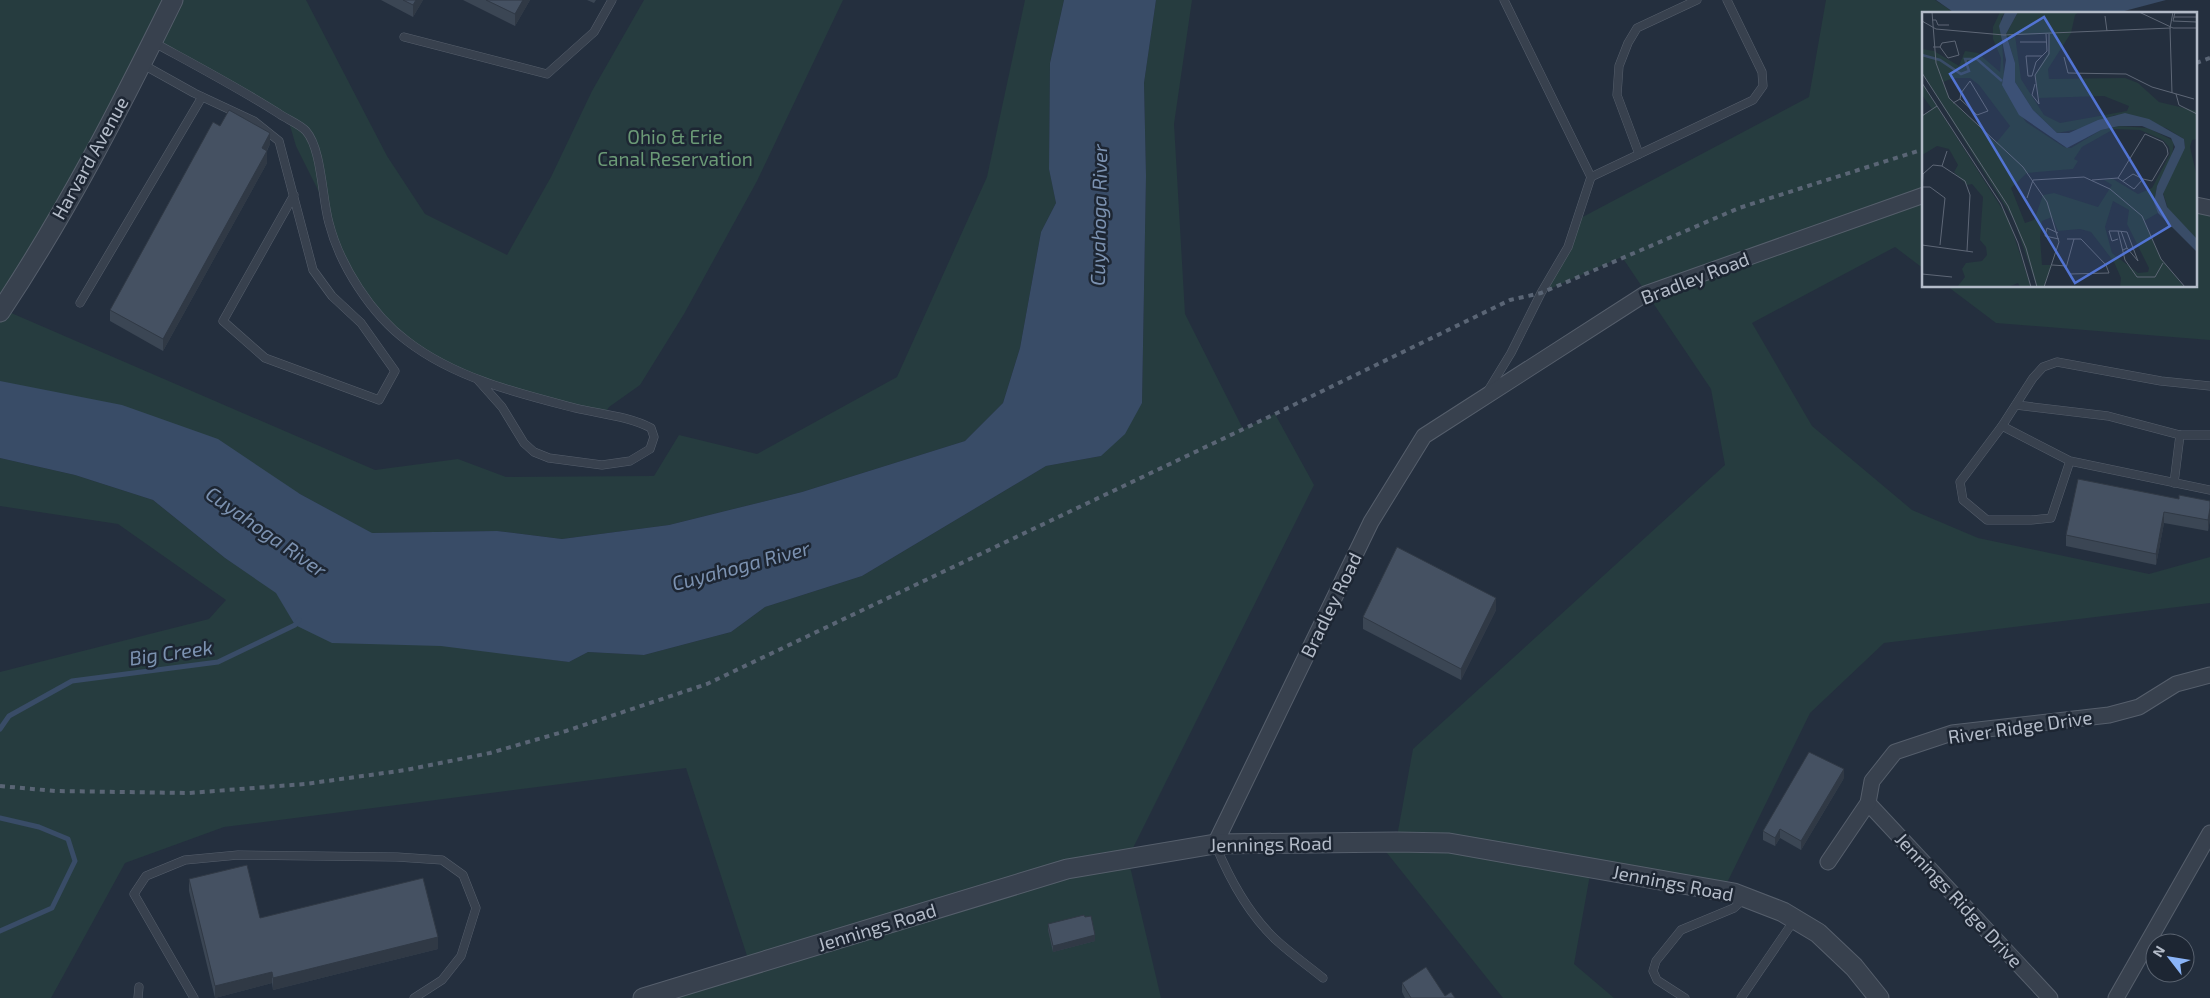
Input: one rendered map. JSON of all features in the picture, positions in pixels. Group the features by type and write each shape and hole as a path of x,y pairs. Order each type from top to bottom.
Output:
{"street":[{"name":"Harvard Avenue","path":"0,312 31,264 142,64 173,0"},
{"name":"Bradley Road","path":"1215,844 1371,522 1424,436 1645,294 1922,196"},
{"name":"River Ridge Drive","path":"1828,862 1868,803 1872,781 1895,752 1952,733 2109,715 2139,707 2176,684 2210,675"},
{"name":"Jennings Ridge Drive","path":"1868,803 2041,994"},
{"path":"2116,998 2210,833"},
{"name":"Jennings Road","path":"642,998 1067,869 1215,844 1449,843 1734,893 1783,912 1818,934 1854,967 1879,998"}],"lane":[{"path":"404,37 547,74 594,32 612,0"},
{"path":"1504,0 1591,177 1753,100 1763,86 1762,72 1727,0"},
{"path":"1639,154 1617,95 1619,66 1628,42 1638,28 1697,0"},
{"path":"153,42 252,97 307,132 319,160 331,231 345,262 363,292 384,320 406,341 440,362 478,380 575,408 641,423 652,428 654,437 650,449 630,461 602,465 549,458 534,452 524,444 502,407 478,380"},
{"path":"142,64 202,97 254,120 279,141 294,195 313,270 332,296 361,323 395,372 379,400 265,358 224,321 294,195"},
{"path":"80,303 202,97"},
{"name":"Bradley Road","path":"1484,398 1512,353 1541,294 1568,247 1591,177"},
{"path":"2070,461 2051,518 1987,520 1963,500 1960,482 2002,426 2033,378 2043,368 2057,362 2161,381 2210,386"},
{"path":"2016,405 2108,416 2180,435 2210,435"},
{"path":"2002,426 2070,461 2210,490"},
{"path":"2174,483 2180,435"},
{"path":"1215,844 1229,877 1251,911 1275,939 1323,978"},
{"path":"194,998 134,894 146,876 185,860 238,855 397,857 442,860 464,875 476,908 461,956 442,980 414,998"},
{"path":"1685,998 1657,980 1653,971 1656,961 1682,930 1734,908 1745,898"},
{"path":"1741,998 1795,919"},
{"path":"138,998 139,987"}],"green space":[{"name":"Ohio & Erie Canal Reservation","path":"0,0 306,0 387,156 425,214 507,255 551,177 592,91 644,0 843,0 757,181 684,314 640,385 609,407 605,414 478,380 440,362 384,320 345,263 325,204 296,146 288,119 153,42 2,309 375,470 458,459 506,477 654,476 679,435 757,454 897,377 987,177 1025,0 1064,0 1050,63 1049,168 1056,203 1041,232 1020,348 1003,403 965,441 802,492 669,525 562,539 497,531 371,533 300,494 0,383"},
{"path":"1156,0 1192,0 1174,124 1185,314 1243,429 1275,414 1314,485 1128,858 1161,998 643,998 750,965 686,768 224,827 125,863 51,998 0,998 0,672 209,619 226,600 118,524 0,506 0,458 75,475 153,500 225,558 277,593 295,625 569,662 588,652 644,655 731,632 765,607 862,576 1046,466 1101,456 1142,403 1146,176 1144,83"},
{"path":"1826,0 1935,0 1953,12 1922,12 1922,267 1895,247 1752,323 1812,426 1912,510 1978,538 2149,574 2210,557 2210,603 1884,643 1810,713 1723,891 1591,869 1574,964 1614,998 1503,998 1379,843 1396,842 1413,749 1725,465 1711,389 1622,257 1541,293 1577,220 1809,97"},
{"path":"2198,205 2210,208 2210,340 1996,323 1950,288 2198,288"}],"water":[{"name":"Cuyahoga River","path":"1064,0 1156,0 1144,83 1146,176 1142,403 1125,434 1101,456 1046,466 862,576 765,607 731,632 644,655 588,652 569,662 441,646 332,643 295,625 276,593 225,558 153,500 75,475 0,458 0,381 122,405 218,439 300,494 372,533 497,531 562,539 669,525 802,492 965,441 1003,403 1020,348 1041,232 1056,203 1049,169 1050,63"},
{"path":"1936,0 2166,0 2121,12 1953,12"}],"building":[{"path":"403,0 416,0 413,5"},
{"path":"486,0 523,0 515,14"},
{"path":"229,110 270,133 262,148 267,151 163,339 110,310 213,122 220,126"},
{"path":"2078,479 2179,499 2179,495 2210,501 2208,520 2164,512 2156,554 2066,535"},
{"path":"1397,547 1496,598 1461,669 1363,617"},
{"path":"1809,752 1844,769 1801,841 1780,829 1775,838 1763,831"},
{"path":"247,865 260,918 423,878 438,937 273,978 272,972 215,986 189,879"},
{"path":"1084,915 1085,917 1091,916 1095,935 1053,946 1048,924"},
{"path":"1426,967 1445,996 1451,992 1455,998 1411,998 1402,983"}],"waterway":[{"name":"Big Creek","path":"0,729 9,716 72,681 218,662 295,625 299,620"},
{"name":"Big Creek","path":"0,818 39,827 68,839 75,861 52,908 0,931"}],"railway":[{"path":"2198,62 2210,58"},
{"path":"0,786 55,791 189,793 305,784 406,770 490,753 566,731 707,684 1510,300 1541,293 1739,208 1922,150"}]}
